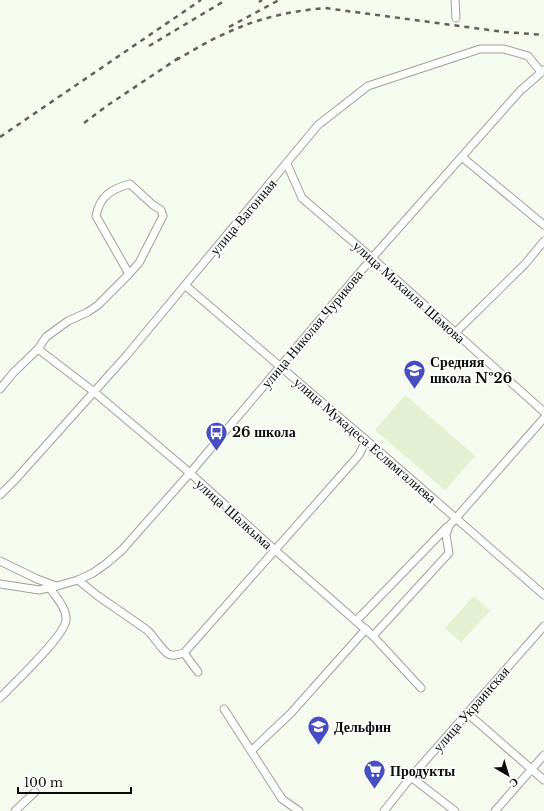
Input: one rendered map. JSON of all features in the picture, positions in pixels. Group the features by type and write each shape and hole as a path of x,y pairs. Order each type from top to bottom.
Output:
{"street":[{"path":"455,0 456,18"},
{"name":"улица Вагонная","path":"0,495 127,355 318,126 368,86 480,49 504,49 528,56 543,71"},
{"name":"улица Николая Чурикова","path":"0,584 39,590 58,586 78,580 98,570 122,550 190,473 372,258 520,91 543,71"},
{"path":"462,157 544,225"},
{"name":"улица Михаила Шамова","path":"287,164 302,198 372,258 544,412"},
{"path":"0,389 13,373 38,349 46,337 68,321 88,312 98,305 129,274 139,263 164,216 161,210 130,184 116,189 105,196 98,205 96,216 129,274"},
{"path":"455,333 525,264 544,241"},
{"name":"улица Мукадеса Еслямгалиева","path":"186,286 456,517 544,595"},
{"name":"улица Шалкыма","path":"38,349 93,391 190,473 275,550 366,629 420,688"},
{"path":"356,621 449,526 544,418"},
{"path":"78,580 98,596 147,630 153,635 167,654 173,656 184,653 360,454 366,440"},
{"path":"373,636 449,553 446,535 449,526"},
{"path":"0,561 37,579 58,586"},
{"path":"0,698 38,660 64,629 66,619 64,609 49,587"},
{"name":"улица Украинская","path":"384,811 411,777 544,626"},
{"path":"251,751 291,713 366,629"},
{"path":"184,653 198,672"},
{"path":"224,709 282,799 299,811"},
{"path":"467,713 544,780"},
{"path":"495,811 544,755"},
{"path":"411,777 455,811"},
{"path":"16,811 36,792"}],"green space":[{"path":"405,395 475,456 445,490 375,430"},
{"path":"474,596 490,611 461,642 445,628"}],"railway":[{"path":"0,137 201,0"},
{"path":"149,46 226,0"},
{"path":"229,27 279,0"},
{"path":"176,60 204,44 247,24 298,11 325,8 504,32 544,35"},
{"path":"84,123 108,105 180,57"}],"place":[{"name":"Средняя школа №26","path":"414,390"},
{"name":"26 школа","path":"216,452"},
{"name":"Дельфин","path":"318,746"},
{"name":"Продукты","path":"374,790"}]}
